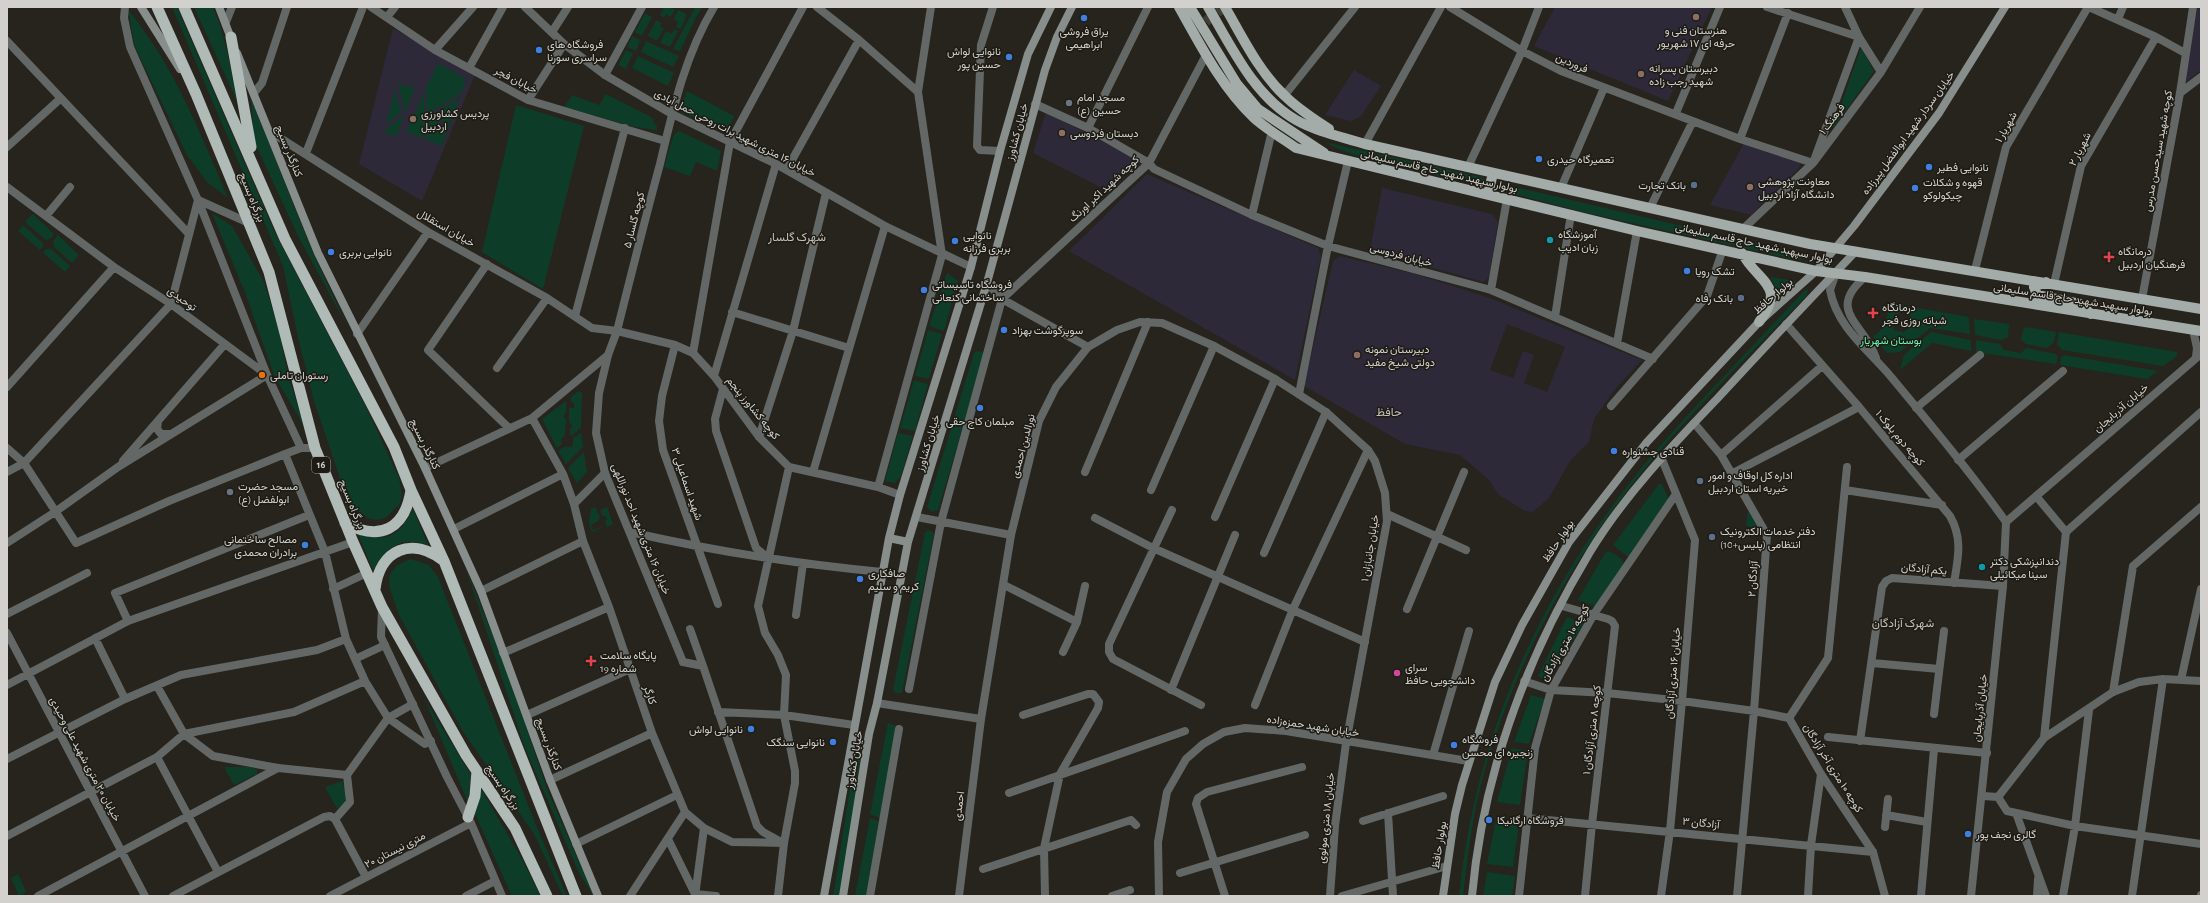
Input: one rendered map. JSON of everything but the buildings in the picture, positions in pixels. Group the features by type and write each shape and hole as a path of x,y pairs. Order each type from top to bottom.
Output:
{"highway":[{"name":"بزرگراه بسیج","path":"157,7 196,94 269,272 315,448 353,542 382,607 421,679 477,771 515,828 547,896"},
{"name":"بزرگراه بسیج","path":"184,7 285,239 394,447 411,490 444,561 576,896"},
{"path":"231,37 254,165"},
{"path":"345,523 358,530 367,532 381,531 388,527 405,512 409,505 411,490"},
{"path":"375,589 377,576 383,563 399,550 413,547 420,548 433,552 444,561"},
{"path":"470,820 477,771"},
{"path":"570,883 583,896"}],"main road":[{"path":"141,7 196,94"},
{"name":"کنارگذر بسیج","path":"219,7 318,253 454,529 504,653 550,780 598,896"},
{"name":"خیابان کشاورز","path":"824,896 889,538 900,495 971,267 1000,151 1028,54 1050,7"},
{"name":"خیابان کشاورز","path":"843,896 869,734 877,703 908,542 917,517 987,283 1035,104 1052,48 1072,7"},
{"name":"بولوار سپهبد شهید حاج قاسم سلیمانی","path":"1179,7 1206,55 1232,94 1254,118 1296,148 1331,158 1488,194 1638,231 1742,253 1816,271 1865,277 2197,330"},
{"path":"1190,7 1246,96 1258,109 1288,130 1305,139 1331,158"},
{"path":"1208,7 1242,65 1272,100 1296,120 1338,135"},
{"path":"1225,7 1263,72 1284,96 1301,110 1338,135"},
{"name":"خیابان سردار شهید ابوالفضل پیرزاده","path":"1816,271 1834,247 1854,226 1939,113 2005,7"},
{"name":"بولوار سپهبد شهید حاج قاسم سلیمانی","path":"1338,135 1365,144 1743,229 1834,247 2201,308"},
{"path":"1488,194 1493,173"},
{"path":"1472,896 1484,808 1501,743 1524,681 1591,551 1662,457 1856,250"},
{"path":"1742,253 1748,264 1766,280 1770,291 1771,303 1759,322"},
{"name":"بولوار حافظ","path":"1443,896 1455,814 1468,762 1495,682 1544,582 1569,542 1647,442 1759,322 1816,271"},
{"path":"2050,283 2034,287 2037,295 2080,304 2091,314"},
{"path":"889,538 908,542"}],"street":[{"path":"7,543 55,512 118,467 266,375 198,200 130,47 124,18 125,7"},
{"path":"226,22 232,7"},
{"path":"254,93 262,83 287,7"},
{"path":"306,154 363,7"},
{"name":"خیابان فجر","path":"371,7 435,50 528,100 665,141"},
{"path":"387,17 395,7"},
{"path":"435,50 473,7"},
{"path":"469,68 503,7"},
{"name":"خیابان ۱۶ متری شهید برات روحی حمل آبادی","path":"525,7 564,44 605,75 672,114 787,169 885,226 942,255 971,267"},
{"path":"552,32 568,7"},
{"path":"605,75 642,7"},
{"name":"کوچه گلسار ۵","path":"617,331 672,114 684,73 700,31 714,7"},
{"path":"693,353 730,142 803,7"},
{"path":"817,7 859,40 918,92"},
{"path":"878,487 942,255 918,92 931,7"},
{"path":"993,7 983,34 979,70 977,146 980,150 1000,151"},
{"path":"1088,128 1148,7"},
{"path":"1284,96 1355,7"},
{"path":"1365,144 1441,7"},
{"name":"فروردین","path":"1450,7 1522,51 1561,71 1604,88 1676,113 1740,139 1813,163"},
{"path":"1468,167 1522,51 1539,7"},
{"path":"1676,113 1720,7"},
{"path":"1767,7 1859,37"},
{"path":"1845,7 1859,37 1881,72"},
{"name":"فرهنگ ۱","path":"1743,229 1813,163 1881,72 1920,7"},
{"path":"2089,7 2156,37 2185,53"},
{"name":"شهریار ۱","path":"1975,270 2006,147 2089,7"},
{"path":"2118,20 2123,7"},
{"name":"کوچه شهید سیدحسن مدرس","path":"2142,299 2180,93 2193,7"},
{"path":"1740,139 1788,13"},
{"path":"1813,163 1859,37"},
{"name":"شهریار ۲","path":"2050,283 2081,166 2156,37"},
{"path":"787,169 859,40"},
{"path":"7,41 10,50 60,99 189,234"},
{"path":"528,100 564,44"},
{"name":"کوچه شهید اکبر اورنگ","path":"1002,299 1149,163 1206,55"},
{"path":"2180,93 2201,77"},
{"path":"1561,188 1604,88"},
{"path":"7,147 60,99"},
{"name":"خیابان فردوسی","path":"1035,104 1088,128 1149,163 1154,170 1252,215 1328,246 1491,290 1653,359"},
{"path":"1650,208 1693,121"},
{"path":"575,316 625,128"},
{"name":"خیابان استقلال","path":"269,131 428,232 547,298 597,330 617,331"},
{"path":"1252,215 1272,131"},
{"path":"1299,394 1328,246 1348,161"},
{"path":"714,376 776,164"},
{"name":"توحیدی","path":"7,187 114,267 171,304 266,375 301,448"},
{"path":"46,216 70,187"},
{"path":"759,437 793,331 826,193"},
{"path":"1491,290 1507,199"},
{"path":"198,200 249,223"},
{"path":"7,472 24,463 171,304 198,200"},
{"path":"1555,318 1571,214"},
{"path":"813,472 885,226"},
{"path":"1617,343 1638,231"},
{"path":"357,334 428,232"},
{"path":"1611,406 1707,296 1723,249"},
{"path":"487,264 428,350 509,428"},
{"path":"7,387 114,267"},
{"path":"1836,273 1830,290 1841,320 1866,352 1876,358"},
{"path":"1865,277 1854,286 1847,303 1852,320 1872,348 1876,358 2006,522"},
{"path":"987,283 1002,299 1088,346"},
{"path":"497,368 547,298"},
{"path":"909,689 941,522 1002,299"},
{"path":"732,312 849,348"},
{"path":"1085,472 1148,322"},
{"name":"نورالدین احمدی","path":"981,719 1011,535 1039,421 1056,387 1088,346 1117,330 1148,322 1162,324 1214,346 1275,379"},
{"name":"کوچه دوم بلوک ۱","path":"1786,324 1942,505 1957,529 1959,541 1954,583"},
{"path":"2197,330 2197,348 2199,356"},
{"name":"کوچه کشاورز پنجم","path":"617,331 676,345 693,353 714,376 759,437 788,467"},
{"name":"خیابان ۱۶ متری شهید احد نوراللهی","path":"617,331 608,355 599,393 596,433 605,473 683,662 703,666"},
{"path":"118,467 224,345"},
{"name":"شهید اسماعیلی ۳","path":"676,345 662,396 659,421 664,450 718,604"},
{"path":"1151,490 1214,346"},
{"path":"425,468 532,418 608,355"},
{"path":"1916,408 1980,355"},
{"name":"خیابان آذربایجان","path":"1971,896 2003,586 2006,522 2199,356"},
{"path":"1721,454 1822,366"},
{"path":"1958,460 2063,371"},
{"path":"1215,517 1275,379"},
{"name":"خیابان جانبازان ۱","path":"1275,379 1326,412 1368,450 1375,460 1385,493 1387,514 1366,642 1346,742"},
{"path":"723,389 715,419 716,431 756,548 769,558"},
{"path":"1734,473 1859,407"},
{"path":"1264,553 1326,412"},
{"path":"2044,738 2066,532 2201,412"},
{"name":"کارگر","path":"532,418 563,474 574,504 583,541 609,607 652,733 684,812 704,828 732,842 784,843"},
{"path":"158,421 157,429 161,434 171,434"},
{"name":"آزادگان ۲","path":"1694,423 1721,454 1734,473 1767,535 1754,711 1737,896"},
{"path":"7,448 24,463 76,543 169,501 285,454 301,448 315,448"},
{"path":"1255,705 1293,609 1368,450"},
{"path":"285,454 325,552 346,639 365,681 388,718 425,744 431,741"},
{"name":"خیابان ۱۶ متری آزادگان","path":"1661,896 1670,831 1695,540 1662,457"},
{"path":"778,896 784,843 795,783 793,761 784,715 786,675 778,655 765,632 758,606 788,467 878,487 900,495"},
{"name":"کوچه ۱۰ متری آخر آزادگان","path":"1847,467 1828,658 1789,718 1822,774 1873,852 1885,896"},
{"path":"1407,609 1464,472"},
{"path":"574,504 605,473"},
{"path":"454,529 563,474"},
{"path":"1845,490 1942,505"},
{"name":"کوچه ۱۰ متری آزادگان","path":"1519,896 1535,748 1551,690 1594,614 1676,494"},
{"path":"2036,496 2066,532"},
{"path":"2113,692 2134,566 2201,507"},
{"path":"1172,510 1109,644 1109,652 1113,659 1201,705"},
{"path":"1387,514 1466,550"},
{"path":"128,621 115,593 309,515"},
{"path":"917,517 1011,535"},
{"path":"1095,518 1153,548 1366,642"},
{"path":"630,532 698,547 803,563 882,572"},
{"path":"1171,690 1216,575 1235,535"},
{"path":"480,591 583,541"},
{"path":"7,685 128,621 353,542"},
{"path":"796,615 803,563"},
{"path":"7,614 87,573"},
{"path":"333,589 368,573"},
{"name":"یکم آزادگان","path":"1860,741 1882,587 1886,581 1892,578 2003,586"},
{"path":"1004,584 1076,622"},
{"path":"1063,652 1076,622 1086,586"},
{"path":"2180,680 2201,589"},
{"name":"کوچه ۸ متری آزادگان ۱","path":"1562,606 1594,614 1612,621 1615,626 1585,896"},
{"path":"382,607 381,637 470,820 502,896"},
{"path":"504,653 609,607"},
{"path":"690,629 757,826 763,832 784,843"},
{"path":"1433,755 1469,631"},
{"path":"1934,714 1944,632"},
{"name":"خیابان ۲۰ متری شهید علی وحیدی","path":"7,633 144,896"},
{"path":"95,638 125,699"},
{"path":"7,759 125,699 182,676 318,650 346,639"},
{"path":"355,659 385,645"},
{"path":"1872,663 1939,669"},
{"path":"527,715 630,669"},
{"path":"2132,896 2142,835 2163,679"},
{"path":"1998,797 2044,738 2089,710 2113,692 2139,682 2163,679 2201,681"},
{"path":"7,836 157,757 184,734 294,712 365,681"},
{"path":"1524,681 1551,690 1607,693 1682,701 1754,711 1789,718"},
{"path":"157,686 184,734 213,756 278,768 346,775"},
{"path":"1023,715 1088,694 1096,697 1099,702 1098,708 1060,774 1044,848 1045,896"},
{"path":"877,703 981,719"},
{"path":"335,819 350,802 346,775 388,718 413,704"},
{"path":"2063,896 2075,826 2089,710"},
{"path":"718,712 784,715 854,725"},
{"name":"احمدی","path":"959,896 981,719"},
{"path":"870,896 899,728"},
{"name":"خیابان شهید حمزه‌زاده","path":"1159,896 1158,842 1168,792 1179,768 1195,751 1224,732 1246,728 1286,732 1433,755 1468,762"},
{"path":"200,746 199,737 204,730"},
{"path":"1009,793 1185,731"},
{"path":"550,780 652,733"},
{"path":"1828,737 1934,749 1986,753"},
{"name":"خیابان ۱۸ متری مولوی","path":"1330,896 1335,826 1346,742"},
{"path":"1921,896 1934,749"},
{"path":"157,757 218,872"},
{"path":"1225,896 1196,804 1198,798 1207,792 1302,766"},
{"path":"38,896 122,853 278,768"},
{"path":"1808,896 1811,845 1822,774"},
{"path":"576,844 677,795"},
{"path":"1363,821 1443,796"},
{"path":"1982,796 1998,797"},
{"path":"1998,797 2007,811 2075,826 2201,844"},
{"path":"1885,827 1888,799"},
{"path":"630,896 684,812"},
{"path":"1388,813 1393,896"},
{"path":"2016,813 2046,896"},
{"path":"173,896 324,817 330,816 335,819 366,877"},
{"path":"1886,816 1927,822"},
{"name":"آزادگان ۳","path":"1527,818 1873,852"},
{"name":"۲۰ متری نیستان","path":"330,896 470,820"},
{"path":"983,869 1131,820 1136,825"},
{"path":"695,895 704,828"},
{"path":"1180,873 1305,835"},
{"path":"668,839 695,895"},
{"path":"1342,896 1447,866"},
{"path":"2037,896 2038,876"},
{"path":"466,896 495,881"},
{"path":"1112,896 1130,890"},
{"path":"695,895 716,896"}],"shaded area":[{"name":"دبیرستان پسرانه شهید رجب زاده","path":"1555,7 1712,7 1668,101 1534,46"},
{"path":"2198,7 2201,7 2201,70 2186,82 2192,30"},
{"name":"پردیس کشاورزی اردبیل","path":"393,28 475,75 422,201 359,164"},
{"path":"1354,70 1381,86 1361,116 1351,121 1325,115"},
{"name":"دبستان فردوسی","path":"1046,112 1136,159 1104,189 1033,153"},
{"name":"معاونت پژوهشی دانشگاه آزاد اردبیل","path":"1744,143 1801,163 1798,169 1751,215 1710,205"},
{"path":"1147,174 1318,248 1321,256 1295,380 1069,251"},
{"path":"1382,188 1492,214 1498,222 1489,277 1483,282 1370,250"},
{"path":"1340,256 1415,274 1487,297 1642,360 1616,388 1594,419 1589,442 1570,461 1549,498 1533,512 1525,511 1499,495 1489,480 1460,455 1405,444 1304,386 1333,261","holes":["1507,324 1565,347 1547,392 1524,383 1534,355 1523,351 1513,378 1490,370"]}],"green space":[{"path":"172,7 177,7 275,233 365,405 399,478 402,496 399,505 385,518 376,520 368,518 359,512 346,496 314,401 299,342 283,266"},
{"path":"194,7 213,7 225,42 237,101"},
{"path":"664,7 675,9 671,17 666,14 664,18 660,15"},
{"path":"695,7 703,7 696,17 680,51 673,49"},
{"path":"128,10 159,53 185,100 228,198 207,182 187,155 135,47"},
{"path":"678,10 687,14 681,29 676,27 678,22 674,19"},
{"path":"645,13 652,17 642,36 635,32"},
{"path":"656,20 662,23 660,27 664,28 657,41 648,36"},
{"path":"674,29 678,31 670,47 660,43 666,31 672,34"},
{"path":"632,36 640,40 636,51 627,47"},
{"path":"646,41 679,56 673,67 641,52"},
{"path":"1861,48 1874,71 1832,130"},
{"path":"626,50 633,53 626,69 618,65"},
{"path":"638,56 674,73 668,86 632,68"},
{"path":"438,63 466,79 462,92 427,115 426,88"},
{"path":"398,84 415,88 405,113"},
{"path":"395,89 401,112 386,125"},
{"path":"687,91 734,116 727,131 680,112"},
{"path":"424,93 425,139 406,132"},
{"path":"606,94 651,117 657,127 657,130 635,127 564,107 572,95 599,105"},
{"path":"460,96 442,146 427,140 428,119 435,114 438,122 437,127 442,129 444,124 438,112"},
{"path":"251,98 312,251 348,328 298,236 254,141"},
{"path":"516,105 584,126 543,289 482,252"},
{"path":"404,114 397,136 383,133"},
{"path":"679,131 721,151 717,171 696,162 690,176 664,167 674,134"},
{"path":"1324,142 1481,177 1485,180 1485,184 1481,186 1381,163 1342,150"},
{"path":"1503,184 1801,254 1807,258 1797,260 1583,212 1503,191 1501,188"},
{"path":"212,213 232,226 264,282 279,331 288,376 305,428 274,375 246,295"},
{"path":"33,214 54,234 50,239 46,240 25,222"},
{"path":"23,225 43,243 40,250 18,231"},
{"path":"58,235 79,255 72,263 54,247 53,241"},
{"path":"46,249 51,249 70,266 65,272 43,253"},
{"path":"947,273 958,281 944,331 929,326"},
{"path":"1770,277 1796,281 1777,299 1775,286"},
{"path":"1808,289 1807,295 1702,404 1661,449 1616,505 1569,576 1548,613 1530,651 1498,730 1477,801 1463,896 1459,896 1467,837 1480,780 1497,724 1518,670 1542,618 1571,567 1603,518 1658,448 1803,292"},
{"name":"بوستان شهریار","path":"1890,303 1969,317 1970,334 1930,328 1900,352 1887,353 1873,337 1885,326","holes":["1900,312 1910,314 1913,324 1904,332 1894,330 1892,319"]},
{"path":"1974,319 2009,324 2008,337 2001,340 1975,335"},
{"path":"2026,327 2056,332 2054,342 2047,348 2026,344 2021,340 2023,330"},
{"path":"928,330 942,334 929,379 915,376"},
{"name":"بوستان شهریار","path":"1931,332 1971,340 1971,351 1932,343 1900,370 1904,355"},
{"path":"2059,332 2177,352 2177,356 2163,366 2062,350 2057,344"},
{"path":"1976,340 2000,344 2004,350 2021,353 2026,348 2056,354 2058,357 2056,364 1976,352"},
{"path":"977,351 983,352 984,356 938,510 932,512 927,507 974,353"},
{"path":"2064,355 2158,371 2147,379 2060,365 2061,357"},
{"path":"914,380 928,384 915,431 900,428"},
{"path":"579,391 582,393 581,428 571,436 569,429 571,429 572,425 569,422 569,408 574,408 574,403 571,402 571,397"},
{"path":"566,401 566,413 564,414 564,418 566,419 565,435 561,440 562,444 557,448 542,419"},
{"path":"581,433 583,447 566,464 558,451 564,447 571,447 573,445 573,438"},
{"path":"898,433 913,436 901,476 895,483 885,481"},
{"path":"584,452 587,472 577,483 568,468"},
{"path":"1659,484 1662,484 1669,500 1629,558 1613,545"},
{"path":"595,507 600,517 598,521 591,525 593,530 601,528 592,532 589,524 591,509"},
{"path":"607,507 613,524 607,527 605,521 607,520 606,516 603,516 600,510"},
{"path":"413,509 428,545 409,542 402,543 390,550 373,570 358,534 378,537 392,535 402,526"},
{"path":"1748,510 1759,529 1746,526"},
{"path":"930,530 934,534 902,693 896,693 893,690 925,532"},
{"path":"1609,551 1622,559 1624,564 1595,606 1578,600 1605,553"},
{"path":"410,559 429,565 438,577 538,830 567,896 563,896 534,834 462,730 399,615 390,589 389,576 396,566"},
{"path":"465,566 511,682 547,789 594,896 579,873 525,748"},
{"path":"1567,617 1584,623 1548,681 1538,676"},
{"path":"1531,695 1545,699 1529,744 1514,742"},
{"path":"424,698 471,775 468,802"},
{"path":"888,723 896,726 880,818 870,814"},
{"path":"1512,748 1528,751 1520,805 1497,802"},
{"path":"857,755 861,757 857,778 859,781 839,896 833,896 855,757"},
{"path":"224,767 253,767 257,770 257,774 234,785"},
{"path":"342,781 345,790 345,802 337,809 325,787"},
{"path":"481,789 523,861 540,896 512,896 475,814"},
{"path":"870,818 879,821 867,896 855,896"},
{"path":"1496,820 1516,825 1518,830 1513,867 1487,864"},
{"path":"1487,872 1515,876 1512,896 1483,896"},
{"path":"18,874 26,892 19,896 11,878"}],"tunnel":[{"path":"1194,31 1224,7"}],"place":[{"name":"هنرستان فنی و حرفه ای ۱۷ شهریور","path":"1696,17"},
{"name":"یراق فروشی ابراهیمی","path":"1084,18"},
{"name":"فروشگاه های سراسری سورنا","path":"539,50"},
{"name":"نانوایی لواش حسین پور","path":"1009,57"},
{"name":"دبیرستان پسرانه شهید رجب زاده","path":"1641,74"},
{"name":"مسجد امام حسین (ع)","path":"1069,103"},
{"name":"پردیس کشاورزی اردبیل","path":"413,119"},
{"name":"دبستان فردوسی","path":"1062,133"},
{"name":"تعمیرگاه حیدری","path":"1539,159"},
{"name":"نانوایی فطیر","path":"1929,167"},
{"name":"بانک تجارت","path":"1694,185"},
{"name":"معاونت پژوهشی دانشگاه آزاد اردبیل","path":"1750,187"},
{"name":"قهوه و شکلات چیکولوکو","path":"1915,188"},
{"name":"آموزشگاه زبان ادیب","path":"1550,240"},
{"name":"نانوایی بربری فرزانه","path":"955,241"},
{"name":"نانوایی بربری","path":"331,252"},
{"name":"درمانگاه فرهنگیان اردبیل","path":"2109,257"},
{"name":"تشک رویا","path":"1687,271"},
{"name":"فروشگاه تاسیساتی ساختمانی کنعانی","path":"924,290"},
{"name":"بانک رفاه","path":"1741,298"},
{"name":"درمانگاه شبانه روزی فجر","path":"1873,313"},
{"name":"سوپرگوشت بهزاد","path":"1004,330"},
{"name":"دبیرستان نمونه دولتی شیخ مفید","path":"1357,355"},
{"name":"رستوران تاملی","path":"262,375"},
{"name":"مبلمان کاج حقی","path":"980,408"},
{"name":"قنادی جشنواره","path":"1614,451"},
{"name":"اداره کل اوقاف و امور خیریه استان اردبیل","path":"1700,481"},
{"name":"مسجد حضرت ابولفضل (ع)","path":"230,492"},
{"name":"دفتر خدمات الکترونیک انتظامی (پلیس+10)","path":"1712,537"},
{"name":"مصالح ساختمانی برادران محمدی","path":"305,545"},
{"name":"دندانپزشکی دکتر سینا میکائیلی","path":"1982,567"},
{"name":"صافکاری کریم و سلیم","path":"860,579"},
{"name":"پایگاه سلامت شماره 19","path":"591,661"},
{"name":"سرای دانشجویی حافظ","path":"1397,673"},
{"name":"نانوایی لواش","path":"751,729"},
{"name":"نانوایی سنگک","path":"833,742"},
{"name":"فروشگاه زنجیره ای محسن","path":"1454,745"},
{"name":"فروشگاه ارگانیکا","path":"1489,820"},
{"name":"گالری نجف پور","path":"1968,834"}],"district":[{"name":"شهرک گلسار","path":"797,237"},
{"name":"حافظ","path":"1389,412"},
{"name":"شهرک آزادگان","path":"1903,623"}]}
